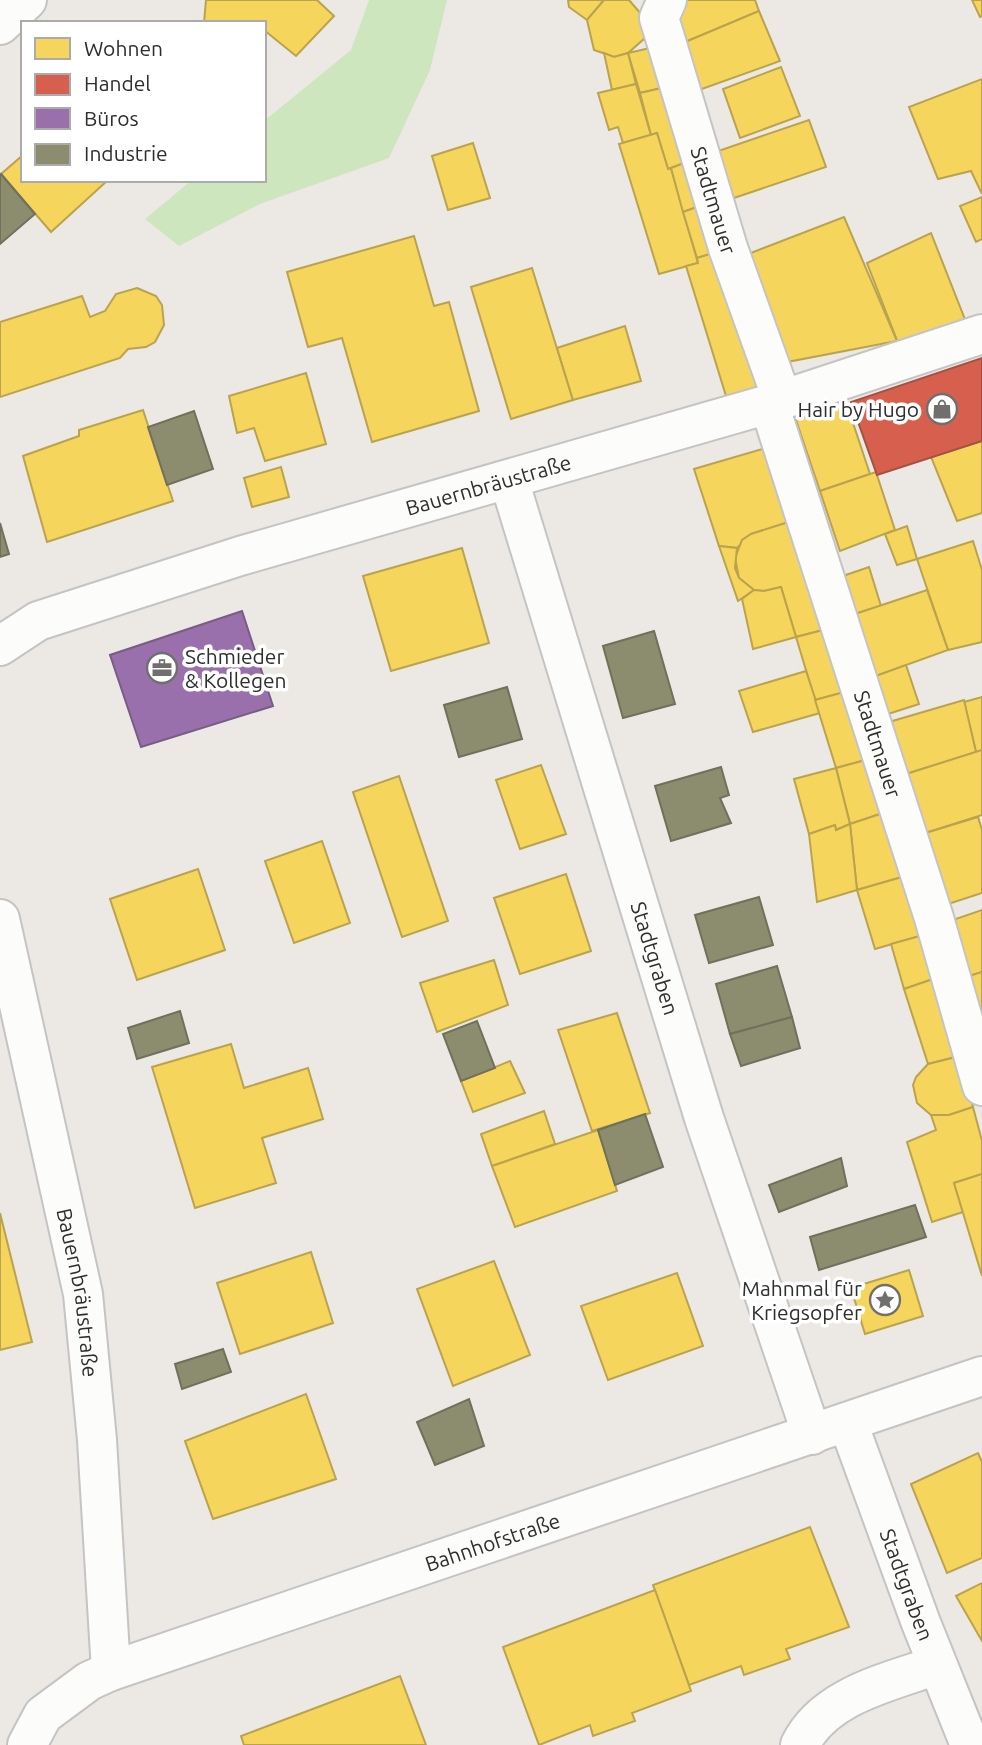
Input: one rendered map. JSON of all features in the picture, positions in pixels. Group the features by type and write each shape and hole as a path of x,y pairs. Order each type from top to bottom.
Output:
{"street":[{"path":"0,25 27,0"},
{"name":"Stadtmauer","path":"667,0 659,19 982,1086"},
{"name":"Bauernbräustraße","path":"0,646 38,621 240,556 776,402 982,334"},
{"name":"Stadtgraben","path":"509,480 704,1118 812,1435"},
{"name":"Bauernbräustraße","path":"0,919 83,1294 97,1440 111,1671"},
{"name":"Bahnhofstraße","path":"27,1745 43,1715 89,1681 111,1671 982,1376"},
{"name":"Stadtgraben","path":"848,1423 937,1665 970,1745"},
{"path":"800,1745 827,1711 857,1694 937,1665"}],"green space":[{"path":"369,0 447,0 430,70 389,158 260,204 179,246 145,219 190,182 266,182 266,119 351,50"}],"building: Wohnen":[{"path":"206,0 317,0 334,16 296,56 266,32 266,21 204,21"},
{"path":"568,0 604,0 587,20 569,7"},
{"path":"604,0 629,0 642,15 645,38 628,53 614,57 594,50 587,20"},
{"path":"682,0 755,0 759,11 678,45 675,3"},
{"path":"972,0 982,0 982,16 980,17"},
{"path":"759,11 780,61 699,90 678,45"},
{"path":"659,46 670,86 640,93 628,53"},
{"path":"604,53 614,57 628,53 636,84 612,90"},
{"path":"781,67 800,116 740,138 723,89"},
{"path":"982,79 982,194 971,171 938,179 909,107"},
{"path":"636,84 651,135 623,143 618,127 609,130 598,93"},
{"path":"670,86 692,160 668,169 657,133 651,135 640,93"},
{"path":"809,120 826,167 734,198 718,151"},
{"path":"657,133 668,169 671,168 698,263 659,274 619,144"},
{"path":"473,143 490,198 448,210 432,156"},
{"path":"21,157 21,182 106,182 51,232 1,174"},
{"path":"692,160 705,204 683,212 671,168"},
{"path":"982,197 982,239 976,242 960,206"},
{"path":"705,204 720,251 697,258 683,212"},
{"path":"844,217 897,341 787,362 748,254"},
{"path":"931,233 966,322 900,348 867,263"},
{"path":"414,236 434,306 449,302 479,411 372,442 342,338 308,347 287,272"},
{"path":"720,251 761,386 726,396 686,266 698,263 697,258"},
{"path":"532,268 573,400 511,419 471,287"},
{"path":"137,288 156,296 162,305 164,325 155,342 146,347 128,349 120,358 0,397 0,322 82,296 90,317 105,311 116,294"},
{"path":"625,326 641,381 573,400 557,348"},
{"path":"306,373 326,444 265,461 254,428 237,433 229,396"},
{"path":"846,402 870,474 820,491 796,420"},
{"path":"143,410 173,501 47,542 23,456 79,436 79,430"},
{"path":"982,441 982,513 957,521 931,457"},
{"path":"769,447 795,520 751,534 737,548 719,546 694,469"},
{"path":"281,467 289,497 252,507 244,478"},
{"path":"876,472 895,530 840,551 820,491"},
{"path":"795,520 831,628 796,637 781,587 754,590 739,578 735,558 742,540 751,534"},
{"path":"907,526 917,559 897,565 885,534"},
{"path":"973,541 982,570 982,642 948,650 917,559"},
{"path":"719,546 737,548 735,568 739,578 754,590 738,601"},
{"path":"462,548 489,643 391,671 363,576"},
{"path":"869,567 881,606 855,614 843,576"},
{"path":"781,587 796,637 753,649 742,599 754,590"},
{"path":"927,590 948,650 873,677 855,614"},
{"path":"831,628 852,690 815,700 796,637"},
{"path":"906,665 919,704 885,715 873,677"},
{"path":"806,671 820,713 753,732 739,691"},
{"path":"852,690 873,758 836,768 815,700"},
{"path":"982,697 982,750 976,752 964,702"},
{"path":"964,700 976,752 903,775 889,722"},
{"path":"982,750 982,815 919,835 903,775"},
{"path":"873,758 889,811 850,824 836,768"},
{"path":"541,765 566,834 520,849 496,780"},
{"path":"836,768 850,824 836,830 835,825 809,834 794,779"},
{"path":"399,776 448,921 402,937 353,792"},
{"path":"889,811 909,875 857,890 850,824"},
{"path":"978,817 982,830 982,893 942,906 919,835"},
{"path":"850,824 857,890 817,902 809,834 835,825 836,830"},
{"path":"322,841 350,923 294,943 265,861"},
{"path":"198,869 225,950 137,980 110,899"},
{"path":"566,874 591,951 520,974 494,898"},
{"path":"909,875 927,934 875,949 857,890"},
{"path":"982,910 982,972 963,978 944,923"},
{"path":"927,934 939,977 904,989 891,944"},
{"path":"494,960 508,1005 437,1032 420,983"},
{"path":"982,972 982,1036 963,978"},
{"path":"939,977 960,1056 928,1064 904,989"},
{"path":"617,1013 650,1113 592,1131 558,1030"},
{"path":"231,1044 244,1088 308,1068 323,1119 262,1138 276,1183 195,1208 152,1067"},
{"path":"960,1056 973,1107 949,1115 931,1115 917,1103 913,1085 916,1077 928,1064"},
{"path":"510,1061 525,1093 473,1112 461,1081"},
{"path":"973,1107 982,1141 982,1174 954,1183 963,1212 932,1222 907,1142 936,1130 931,1115 949,1115"},
{"path":"544,1111 555,1144 492,1166 481,1134"},
{"path":"598,1130 617,1191 515,1227 492,1166"},
{"path":"982,1174 982,1276 954,1183"},
{"path":"0,1213 32,1342 0,1350"},
{"path":"311,1252 333,1323 240,1354 217,1283"},
{"path":"494,1261 530,1355 453,1386 417,1289"},
{"path":"909,1270 923,1316 865,1334 851,1288"},
{"path":"677,1273 703,1346 608,1380 581,1306"},
{"path":"306,1394 336,1479 213,1519 185,1441"},
{"path":"978,1453 982,1462 982,1558 947,1573 911,1484"},
{"path":"810,1527 849,1627 786,1649 790,1659 744,1675 741,1666 689,1685 653,1585"},
{"path":"982,1583 982,1641 956,1596"},
{"path":"655,1590 691,1691 632,1713 635,1721 593,1736 590,1725 539,1745 503,1647"},
{"path":"400,1676 426,1745 244,1745 241,1736"}],"building: Handel":[{"path":"982,358 982,441 877,475 851,402"}],"building: Büros":[{"path":"242,611 273,706 141,747 110,655"}],"building: Industrie":[{"path":"0,175 35,214 0,244"},
{"path":"194,411 213,469 167,485 148,427"},
{"path":"0,523 9,554 0,557"},
{"path":"654,631 675,704 623,718 603,646"},
{"path":"507,687 522,739 459,757 444,705"},
{"path":"721,767 729,795 720,798 731,823 671,841 655,786"},
{"path":"759,897 773,945 709,963 695,915"},
{"path":"777,966 792,1017 730,1034 716,984"},
{"path":"180,1011 189,1043 137,1059 128,1028"},
{"path":"792,1017 800,1048 741,1066 730,1034"},
{"path":"477,1021 495,1068 461,1081 443,1034"},
{"path":"645,1114 663,1167 615,1185 598,1130"},
{"path":"841,1158 847,1186 779,1212 769,1185"},
{"path":"915,1205 926,1237 819,1270 810,1237"},
{"path":"223,1349 231,1372 182,1389 175,1364"},
{"path":"469,1399 484,1446 435,1465 417,1422"}],"place":[{"name":"Hair by Hugo","path":"942,409"},
{"name":"Schmieder & Kollegen","path":"162,668"},
{"name":"Mahnmal für Kriegsopfer","path":"885,1300"}]}
